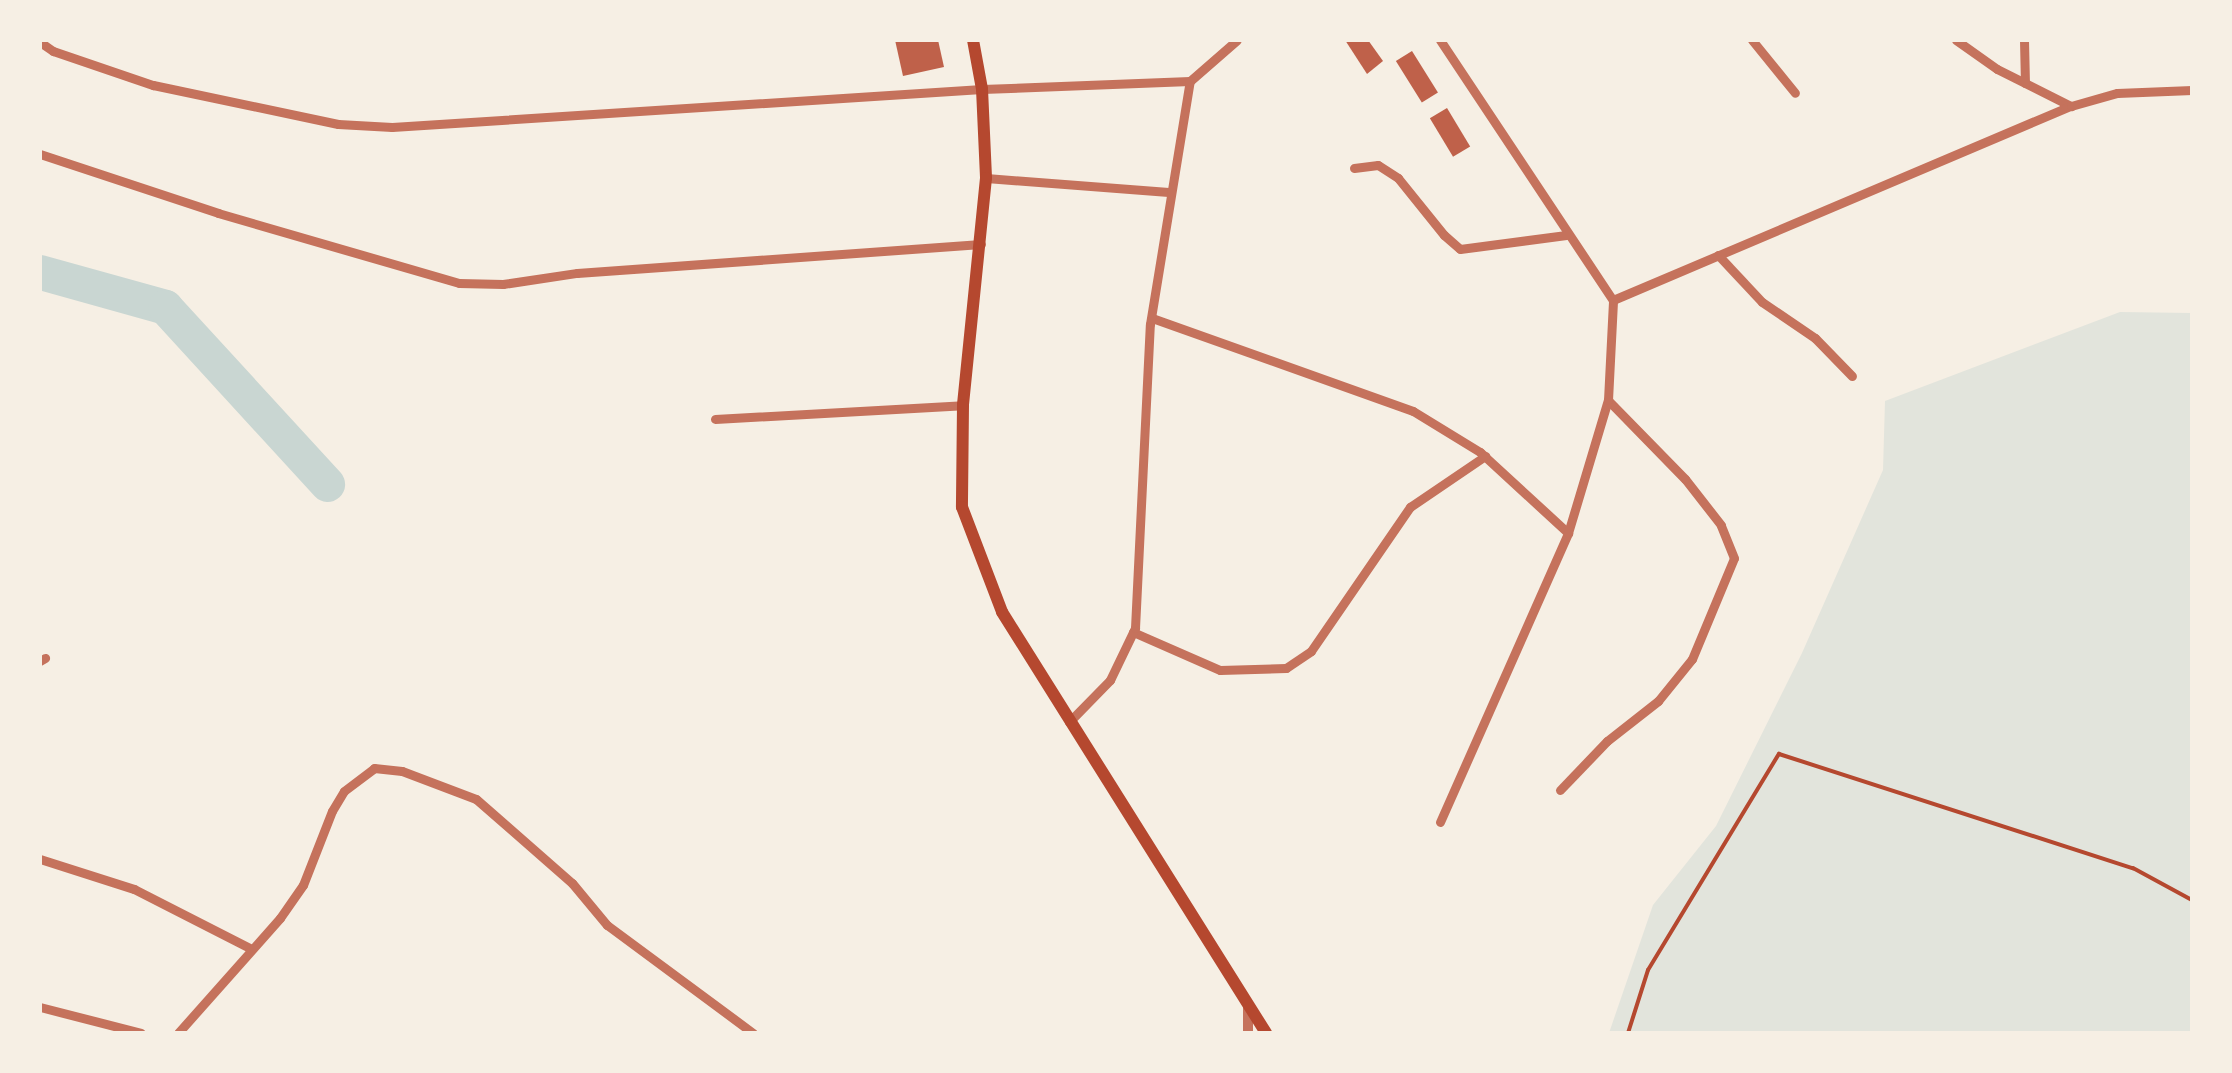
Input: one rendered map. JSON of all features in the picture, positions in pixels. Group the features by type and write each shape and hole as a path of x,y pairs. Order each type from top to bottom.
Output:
{"main road":[{"path":"972,40 982,89 986,178 963,405 962,507 1002,612 1266,1033"}],"street":[{"path":"1069,723 1110,680 1133,632 1152,318 1168,192 1190,81 1237,40"},
{"path":"1440,40 1613,300 1608,400 1568,533 1440,822"},
{"path":"1752,40 1795,93"},
{"path":"1956,40 2071,106"},
{"path":"2024,40 2025,83"},
{"path":"40,42 53,51 153,84 338,124 392,127 982,89 1190,81"},
{"path":"1613,300 2071,106 2147,89 2192,90"},
{"path":"40,154 218,214 459,283 503,284 578,273 981,244"},
{"path":"1354,168 1378,165 1398,178 1444,236 1460,249 1566,234"},
{"path":"986,178 1168,192"},
{"path":"1718,254 1762,302 1815,338 1852,376"},
{"path":"1152,318 1413,411 1485,456 1568,533"},
{"path":"1560,790 1607,741 1658,702 1692,659 1734,558 1720,525 1685,479 1608,400"},
{"path":"715,419 963,405"},
{"path":"1133,632 1220,670 1286,668 1310,651 1410,507 1485,456"},
{"path":"178,1033 303,885 332,811 344,791 374,768 402,771 476,799 572,883 607,926 754,1033"},
{"path":"40,859 134,890 252,949"},
{"path":"1248,1004 1248,1033"},
{"path":"40,1007 142,1033"}],"path":[{"path":"1628,1033 1648,970 1780,754 2133,868 2192,900"}],"shaded area":[{"path":"2120,312 2192,313 2192,1033 1609,1033 1653,905 1716,826 1802,653 1883,470 1885,401"}],"building":[{"path":"895,40 938,40 944,67 903,76"},
{"path":"1345,40 1368,40 1383,61 1367,74"},
{"path":"1412,51 1438,93 1422,103 1396,61"},
{"path":"1447,108 1470,147 1453,157 1430,118"}],"waterway":[{"path":"40,272 165,307 327,484"}]}
